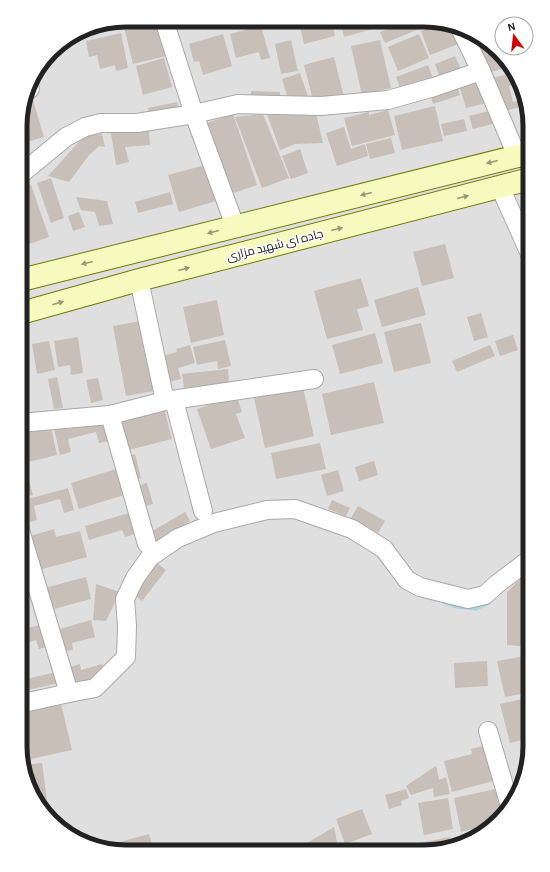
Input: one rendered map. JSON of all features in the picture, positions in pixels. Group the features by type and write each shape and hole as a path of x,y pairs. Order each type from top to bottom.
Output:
{"main road":[{"path":"27,278 523,155"},
{"name":"جاده ای شهید مزاری","path":"27,311 139,280 523,181"}],"street":[{"path":"166,27 194,114 235,226"},
{"path":"464,36 523,153"},
{"path":"27,169 66,137 85,127 101,123 137,123 194,114 238,104 321,106 388,100 434,87 481,71"},
{"path":"500,187 523,238"},
{"path":"139,280 169,400 203,511"},
{"path":"27,422 110,415 169,400 314,379"},
{"path":"110,415 147,544"},
{"path":"27,702 95,688 126,657 127,626 125,599 135,578 150,557 178,538 214,523 267,510 295,509 352,529 384,549 407,580 420,587 468,599 485,595 496,584 523,564"},
{"path":"27,553 69,693"},
{"path":"488,730 508,798"}],"shaded area":[{"path":"120,27 437,28 449,30 462,35 484,47 503,66 518,94 523,120 523,752 518,778 513,790 503,806 484,825 462,837 449,842 424,845 113,844 101,842 88,837 66,825 47,806 35,784 30,771 27,752 28,113 32,94 40,77 56,56 82,37 107,29"}],"building":[{"path":"124,27 163,27 170,55 133,64"},
{"path":"261,27 270,58 261,60 259,52 236,58 230,34"},
{"path":"300,27 333,27 335,36 304,44"},
{"path":"342,27 376,28 344,37"},
{"path":"393,27 424,27 385,43 380,32"},
{"path":"430,27 449,30 457,33 461,43 430,55 421,31"},
{"path":"121,33 128,68 116,71 115,65 100,69 97,55 89,57 86,41"},
{"path":"223,34 232,66 203,75 199,61 194,62 189,44"},
{"path":"419,34 429,58 398,71 388,47"},
{"path":"291,40 298,71 281,74 275,44"},
{"path":"380,40 391,88 362,95 351,46"},
{"path":"480,45 500,63 502,69 487,73"},
{"path":"455,56 461,69 440,78 435,64"},
{"path":"334,57 344,97 314,104 304,65"},
{"path":"164,58 172,87 143,95 136,66"},
{"path":"428,65 434,81 402,93 396,77"},
{"path":"300,73 309,99 290,105 282,79"},
{"path":"508,74 514,85 509,86 513,102 519,100 521,107 501,112 492,78"},
{"path":"479,79 486,103 466,108 459,85"},
{"path":"456,83 460,95 433,104 429,91"},
{"path":"251,91 280,92 280,101 251,100"},
{"path":"31,97 44,137 27,142 28,113"},
{"path":"177,102 179,111 150,117 148,108"},
{"path":"435,106 443,141 402,150 394,116"},
{"path":"388,110 395,135 352,146 344,118 369,112 369,115"},
{"path":"493,110 496,123 473,129 469,116"},
{"path":"316,113 323,143 295,144 280,150 267,114"},
{"path":"233,114 257,185 228,195 204,124"},
{"path":"263,114 289,178 262,188 235,117"},
{"path":"464,119 467,131 444,136 441,124"},
{"path":"344,127 351,149 365,144 368,156 337,166 326,133"},
{"path":"149,131 150,145 125,147 129,162 116,165 111,133"},
{"path":"102,134 105,147 99,146 89,155 69,182 48,176 85,135"},
{"path":"391,138 395,153 370,159 366,144"},
{"path":"300,149 308,173 291,179 282,156"},
{"path":"205,165 216,201 179,212 168,175"},
{"path":"51,178 64,218 51,223 37,183"},
{"path":"31,185 49,237 27,245 27,187"},
{"path":"170,192 173,204 138,213 135,202"},
{"path":"76,197 107,201 113,224 99,226 95,212 81,210"},
{"path":"79,212 85,227 73,231 68,216"},
{"path":"445,244 454,278 422,286 413,252"},
{"path":"361,278 369,306 357,309 363,330 327,339 314,291"},
{"path":"418,287 426,315 382,327 374,300"},
{"path":"217,300 224,335 191,343 183,307"},
{"path":"481,313 488,337 474,341 467,317"},
{"path":"141,321 154,391 126,396 113,326"},
{"path":"421,323 431,363 394,372 384,332"},
{"path":"375,333 383,363 340,374 332,345"},
{"path":"513,335 518,350 500,356 495,341"},
{"path":"78,337 83,373 71,375 70,365 58,367 54,341"},
{"path":"225,340 231,366 218,369 217,361 197,365 193,347"},
{"path":"49,341 55,370 37,374 32,344"},
{"path":"190,345 195,363 178,368 181,379 169,382 162,356 177,352 176,349"},
{"path":"490,345 495,356 457,372 452,361"},
{"path":"27,352 29,363 27,363"},
{"path":"228,369 229,383 184,388 182,374"},
{"path":"57,377 63,408 54,409 48,379"},
{"path":"98,378 103,400 91,403 86,380"},
{"path":"374,382 384,423 331,435 322,394"},
{"path":"303,387 314,436 265,448 254,398"},
{"path":"27,388 29,403 27,403"},
{"path":"236,395 242,412 236,414 245,438 211,449 197,409"},
{"path":"164,408 172,439 125,451 117,420"},
{"path":"103,416 109,441 99,443 96,432 68,439 71,452 60,455 54,429"},
{"path":"51,427 57,455 27,462 27,432"},
{"path":"320,443 326,469 276,479 271,453"},
{"path":"135,454 141,478 132,481 125,457"},
{"path":"374,461 378,475 359,481 355,467"},
{"path":"116,469 124,495 79,509 71,483"},
{"path":"338,470 344,491 327,496 321,475"},
{"path":"27,473 33,495 27,496"},
{"path":"147,483 153,504 141,507 135,487"},
{"path":"68,488 74,510 64,513 60,499 34,506 37,520 27,523 27,499"},
{"path":"332,500 350,508 346,516 328,509"},
{"path":"358,506 385,521 378,533 351,518"},
{"path":"185,512 190,521 154,542 149,533"},
{"path":"129,513 135,534 125,537 122,530 89,540 85,526"},
{"path":"54,529 56,537 80,531 87,557 39,570 30,536"},
{"path":"157,563 166,570 142,601 134,594"},
{"path":"27,573 30,583 27,584"},
{"path":"86,577 91,599 50,610 45,588"},
{"path":"522,577 523,646 507,645 507,592"},
{"path":"96,584 120,592 106,621 93,620"},
{"path":"91,620 95,637 72,643 73,650 66,651 60,629"},
{"path":"43,624 49,646 39,649 36,640 27,643 27,628"},
{"path":"523,656 523,693 505,697 497,661"},
{"path":"487,661 488,686 455,688 454,663"},
{"path":"80,664 81,670 102,664 104,670 92,682 76,688 70,667"},
{"path":"57,672 59,683 28,690 27,679"},
{"path":"523,699 523,740 510,743 500,704"},
{"path":"61,704 72,750 31,759 27,742 27,711"},
{"path":"488,745 497,780 452,792 444,761 472,754 471,749"},
{"path":"42,763 47,800 43,800 40,795 30,771 29,764"},
{"path":"436,766 439,780 446,777 450,794 434,797 433,788 411,795 406,786"},
{"path":"500,788 503,805 494,816 481,827 461,832 454,798"},
{"path":"406,789 409,798 401,801 402,805 389,809 385,795"},
{"path":"448,798 453,829 424,835 418,803"},
{"path":"362,809 372,834 345,844 336,819"},
{"path":"334,827 338,845 304,845"},
{"path":"149,834 152,845 126,845 113,844"},
{"path":"450,837 451,841 437,844 408,845"}],"waterway":[{"path":"445,602 456,606 476,608 489,602"}]}
